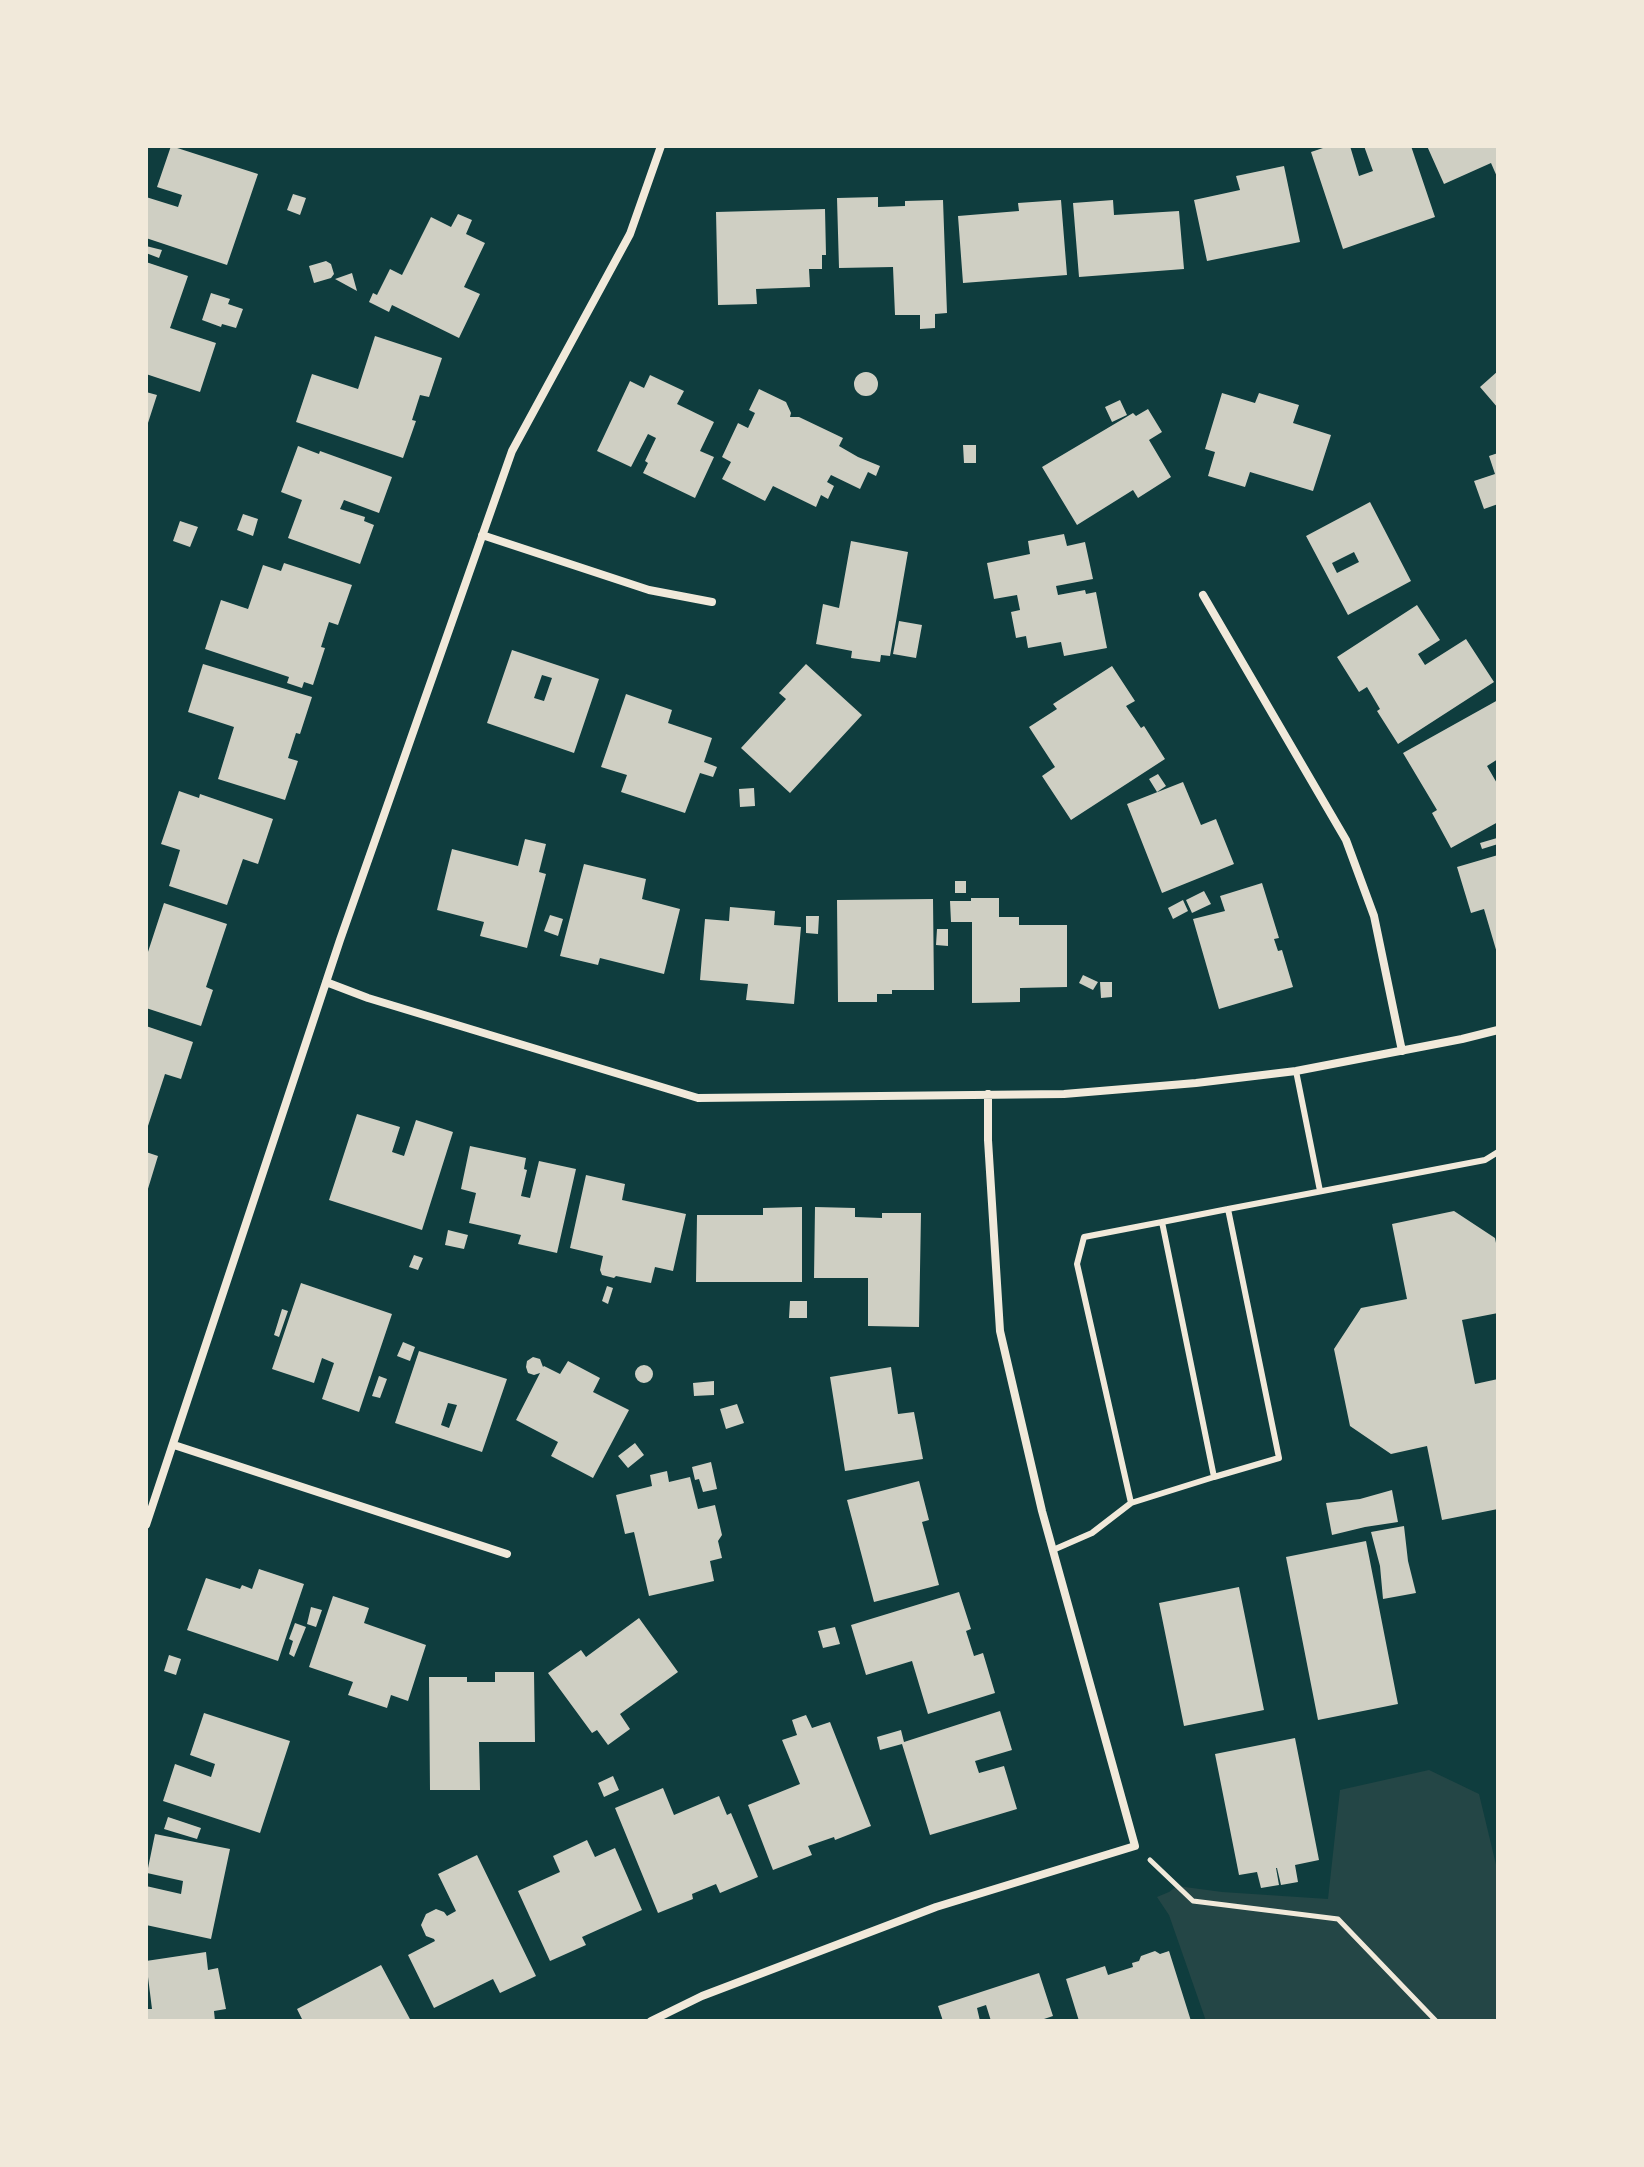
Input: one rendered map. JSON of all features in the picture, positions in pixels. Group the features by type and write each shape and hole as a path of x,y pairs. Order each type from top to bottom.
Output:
{"street":[{"path":"146,1525 326,982 512,451 630,234 661,146"},
{"path":"482,535 649,590 712,602"},
{"path":"1203,595 1346,840 1374,916 1402,1051"},
{"path":"326,982 698,1098 1064,1094 1196,1083 1296,1071 1498,1030"},
{"path":"651,2021 702,1996 936,1907 1135,1846 1053,1550 1000,1331 988,1094"},
{"path":"174,1445 507,1554"}],"lane":[{"path":"1296,1071 1320,1191"},
{"path":"1131,1503 1077,1264 1084,1237 1485,1160 1498,1152"},
{"path":"1053,1550 1092,1533 1131,1503 1279,1458 1228,1209"},
{"path":"1162,1222 1214,1477"}],"path":[{"path":"1135,1846 1193,1901 1338,1919 1436,2021"}],"shaded area":[{"path":"1429,1770 1479,1794 1498,1873 1498,2021 1206,2021 1169,1915 1157,1897 1177,1886 1328,1899 1340,1790"}],"building":[{"path":"171,146 258,174 227,265 146,238 146,197 178,207 182,195 157,187"},
{"path":"1329,146 1350,146 1359,176 1373,171 1364,146 1411,146 1435,217 1343,249 1311,152"},
{"path":"1427,146 1498,146 1498,179 1491,163 1444,184"},
{"path":"1284,166 1300,242 1207,261 1194,200 1240,190 1236,176"},
{"path":"293,194 306,198 300,215 287,210"},
{"path":"878,197 878,207 905,206 905,201 943,200 947,313 935,314 935,328 920,329 920,315 895,315 893,267 839,268 837,198"},
{"path":"1061,200 1067,275 963,283 958,216 1019,211 1018,203"},
{"path":"1113,200 1114,215 1179,211 1184,269 1079,277 1073,203"},
{"path":"825,209 826,255 822,255 822,269 809,269 810,287 756,289 757,304 718,305 716,212"},
{"path":"458,214 472,220 466,234 485,243 464,287 480,294 459,338 392,305 389,312 369,302 373,293 377,295 390,269 402,275 431,217 451,227"},
{"path":"146,246 162,250 159,258 146,253"},
{"path":"326,261 331,264 334,274 331,278 314,283 309,266"},
{"path":"146,262 188,276 170,328 216,343 200,392 146,374"},
{"path":"352,273 357,291 335,279"},
{"path":"211,293 230,299 228,304 243,309 236,328 222,324 221,327 202,320"},
{"path":"375,336 442,358 429,397 420,395 412,420 416,421 403,458 296,422 312,374 358,389"},
{"path":"1498,371 1498,408 1480,387"},
{"path":"866,372 875,375 878,384 875,393 866,396 857,393 854,384 857,375"},
{"path":"650,375 684,391 677,404 714,422 700,451 714,457 695,498 643,473 656,438 648,434 631,467 597,451 630,381 644,388"},
{"path":"759,389 786,402 790,417 799,417 843,438 839,446 880,466 876,476 868,472 860,489 831,475 827,482 834,486 828,499 821,495 816,507 773,486 765,501 722,479 731,462 722,457 738,423 748,428 755,413 749,410"},
{"path":"146,392 157,395 147,426 146,426"},
{"path":"1222,393 1255,403 1259,393 1299,405 1293,423 1331,435 1313,491 1250,472 1245,487 1208,476 1215,452 1205,449"},
{"path":"1120,400 1127,415 1112,422 1105,407"},
{"path":"1148,409 1162,432 1149,440 1171,477 1138,498 1133,490 1077,525 1042,467 1133,413 1136,416"},
{"path":"963,445 976,445 976,463 964,463"},
{"path":"298,446 392,477 379,513 344,500 340,509 365,517 364,521 374,525 360,564 288,538 302,500 281,492"},
{"path":"1498,453 1498,504 1484,509 1474,481 1495,474 1489,456"},
{"path":"1370,502 1411,581 1348,615 1306,536","holes":["1354,552 1359,562 1337,573 1332,563"]},
{"path":"243,514 258,519 253,536 237,530"},
{"path":"180,521 198,527 190,547 173,541"},
{"path":"1064,534 1067,546 1085,542 1093,579 1056,586 1058,595 1085,590 1086,594 1096,592 1107,648 1064,656 1061,642 1028,648 1026,636 1016,638 1011,612 1020,610 1017,595 994,599 987,563 1030,554 1028,541"},
{"path":"851,541 908,552 890,656 881,655 880,662 851,658 852,651 816,644 823,604 839,608"},
{"path":"284,563 352,585 338,625 329,622 321,647 325,648 313,685 304,682 302,688 287,683 289,677 205,649 221,600 248,609 263,565 281,571"},
{"path":"1417,605 1440,640 1418,654 1425,665 1466,639 1494,682 1398,744 1377,711 1380,709 1367,687 1359,692 1337,657"},
{"path":"899,621 922,625 916,658 893,654"},
{"path":"512,650 599,679 574,753 487,723","holes":["542,675 552,678 544,701 534,698"]},
{"path":"203,664 312,697 288,758 298,761 285,800 218,779 234,727 188,712"},
{"path":"806,664 862,715 790,793 741,748 786,699 779,693"},
{"path":"1112,666 1135,701 1126,706 1141,728 1144,726 1165,759 1071,820 1042,776 1055,767 1029,727 1057,709 1053,704"},
{"path":"626,694 672,710 668,723 712,738 704,762 717,767 713,777 700,773 685,813 621,792 627,775 601,767"},
{"path":"1498,700 1498,759 1487,766 1498,785 1498,822 1451,848 1432,813 1437,810 1403,753"},
{"path":"1158,774 1166,786 1157,792 1149,779"},
{"path":"1183,782 1201,825 1216,819 1234,864 1162,893 1127,804"},
{"path":"754,788 755,806 740,807 739,789"},
{"path":"179,791 199,798 200,794 273,819 258,864 243,859 227,905 169,886 180,850 161,844"},
{"path":"1497,838 1498,844 1482,849 1480,843"},
{"path":"525,839 546,844 539,872 546,874 527,948 480,936 484,922 437,910 452,849 518,866"},
{"path":"1498,855 1497,953 1484,909 1471,913 1457,867"},
{"path":"584,864 646,879 642,899 680,909 664,974 600,958 598,965 560,956"},
{"path":"955,881 966,881 966,893 955,893"},
{"path":"1262,883 1279,938 1274,939 1278,951 1282,950 1293,987 1219,1009 1193,919 1225,911 1220,896"},
{"path":"1204,891 1211,904 1192,913 1186,900"},
{"path":"971,898 999,898 999,917 1019,917 1019,925 1067,925 1067,987 1020,988 1020,1002 972,1003 972,922 951,922 950,901 971,901"},
{"path":"933,899 934,990 892,990 892,994 877,994 877,1002 838,1002 837,900"},
{"path":"1183,900 1188,911 1173,919 1168,908"},
{"path":"164,903 227,924 206,987 213,990 201,1026 146,1008 146,958"},
{"path":"730,907 775,911 774,925 801,927 794,1004 746,1000 748,984 700,980 705,919 729,921"},
{"path":"550,915 563,919 558,936 544,931"},
{"path":"806,916 819,916 818,934 806,933"},
{"path":"937,929 948,929 948,946 936,945"},
{"path":"1083,975 1098,982 1093,990 1079,983"},
{"path":"1100,982 1112,982 1112,997 1101,998"},
{"path":"146,1026 193,1042 181,1079 165,1074 147,1129"},
{"path":"357,1114 400,1127 392,1152 404,1156 416,1120 453,1132 422,1230 329,1200"},
{"path":"470,1146 526,1158 524,1169 527,1170 521,1196 530,1198 539,1161 576,1169 557,1253 518,1244 521,1235 469,1223 476,1193 461,1189"},
{"path":"146,1152 158,1156 147,1192 146,1192"},
{"path":"586,1175 625,1184 622,1200 686,1214 673,1271 655,1267 651,1283 614,1278 602,1275 603,1256 570,1248"},
{"path":"802,1207 802,1282 696,1282 697,1215 763,1215 763,1208"},
{"path":"815,1207 855,1208 855,1217 882,1218 882,1213 921,1213 919,1327 868,1326 868,1278 814,1278"},
{"path":"1454,1211 1495,1238 1498,1253 1498,1313 1462,1320 1475,1384 1498,1379 1498,1509 1442,1520 1427,1446 1391,1454 1350,1426 1334,1349 1361,1308 1407,1299 1392,1224"},
{"path":"448,1230 468,1235 464,1249 445,1245"},
{"path":"414,1255 423,1258 418,1270 409,1267"},
{"path":"301,1283 392,1314 359,1412 322,1399 334,1363 322,1358 314,1383 272,1369"},
{"path":"607,1286 613,1288 608,1304 602,1301"},
{"path":"790,1301 807,1301 807,1318 789,1318"},
{"path":"282,1309 288,1311 279,1337 274,1335"},
{"path":"403,1342 415,1347 410,1361 397,1356"},
{"path":"419,1351 507,1379 482,1452 395,1423","holes":["448,1403 457,1405 449,1428 441,1425"]},
{"path":"533,1357 540,1359 543,1367 560,1374 568,1361 600,1378 593,1392 629,1410 593,1478 551,1456 558,1442 516,1420 540,1373 528,1373 527,1361"},
{"path":"644,1365 653,1374 644,1383 635,1374"},
{"path":"891,1367 898,1414 914,1412 923,1459 845,1471 830,1377"},
{"path":"379,1376 387,1379 380,1398 372,1396"},
{"path":"714,1381 714,1395 694,1396 693,1383"},
{"path":"737,1404 744,1423 726,1429 720,1409"},
{"path":"635,1443 644,1455 628,1468 618,1456"},
{"path":"711,1462 717,1489 703,1492 699,1479 695,1480 692,1467"},
{"path":"667,1471 669,1482 690,1477 698,1509 715,1505 722,1535 718,1541 722,1558 710,1561 714,1581 649,1596 634,1532 625,1534 616,1495 652,1486 650,1475"},
{"path":"919,1481 929,1520 922,1522 939,1585 874,1602 847,1500"},
{"path":"1392,1490 1398,1522 1332,1535 1326,1503 1360,1499"},
{"path":"1404,1526 1416,1593 1383,1599 1380,1566 1371,1532"},
{"path":"1366,1541 1398,1704 1318,1720 1286,1557"},
{"path":"259,1569 304,1584 278,1661 187,1630 206,1578 240,1589 242,1585 252,1589"},
{"path":"1239,1587 1264,1710 1184,1726 1159,1603"},
{"path":"959,1592 971,1629 966,1631 974,1656 983,1653 995,1693 928,1714 912,1661 866,1675 851,1625"},
{"path":"333,1596 369,1608 364,1623 426,1645 408,1701 391,1695 387,1708 348,1695 353,1682 309,1667"},
{"path":"311,1607 322,1610 316,1627 307,1624"},
{"path":"639,1618 678,1672 620,1714 630,1729 608,1745 597,1730 592,1733 548,1673 581,1650 586,1657"},
{"path":"295,1623 306,1627 294,1657 289,1654 293,1641 289,1639"},
{"path":"835,1627 840,1644 823,1648 818,1631"},
{"path":"169,1655 181,1659 176,1675 164,1671"},
{"path":"495,1672 534,1672 535,1742 479,1742 480,1790 430,1790 429,1677 467,1677 467,1682 495,1682"},
{"path":"1000,1711 1012,1750 975,1761 979,1773 1004,1766 1017,1809 930,1835 902,1744 880,1750 877,1737 901,1730 904,1742"},
{"path":"204,1713 290,1741 260,1833 163,1801 175,1764 211,1777 215,1764 190,1755"},
{"path":"806,1715 812,1728 830,1722 871,1826 835,1840 834,1837 808,1846 812,1855 773,1870 748,1805 800,1784 782,1740 797,1735 792,1720"},
{"path":"1295,1738 1319,1860 1295,1865 1298,1882 1281,1885 1276,1868 1279,1885 1261,1888 1257,1872 1239,1875 1215,1754"},
{"path":"613,1776 619,1790 604,1797 598,1783"},
{"path":"663,1788 674,1815 719,1796 727,1815 731,1813 758,1877 720,1893 716,1884 692,1894 693,1899 658,1913 615,1808"},
{"path":"168,1817 201,1828 197,1839 164,1829"},
{"path":"155,1834 230,1849 211,1939 146,1925 146,1886 181,1894 183,1881 147,1873"},
{"path":"587,1840 595,1857 615,1848 642,1910 582,1937 586,1945 550,1961 518,1891 560,1872 553,1856"},
{"path":"477,1855 536,1976 500,1993 493,1979 434,2008 408,1955 435,1941 426,1936 421,1925 426,1914 436,1909 447,1916 456,1911 438,1874"},
{"path":"1155,1951 1160,1954 1169,1951 1191,2021 1079,2021 1066,1979 1105,1966 1108,1975 1133,1967 1132,1963 1139,1961 1141,1956"},
{"path":"206,1952 208,1970 218,1968 226,2009 214,2011 215,2021 146,2021 146,2009 152,2009 146,1961"},
{"path":"381,1965 411,2021 303,2021 297,2009"},
{"path":"1039,1973 1053,2016 1038,2021 991,2021 986,2005 977,2008 980,2021 943,2021 938,2006"}]}
